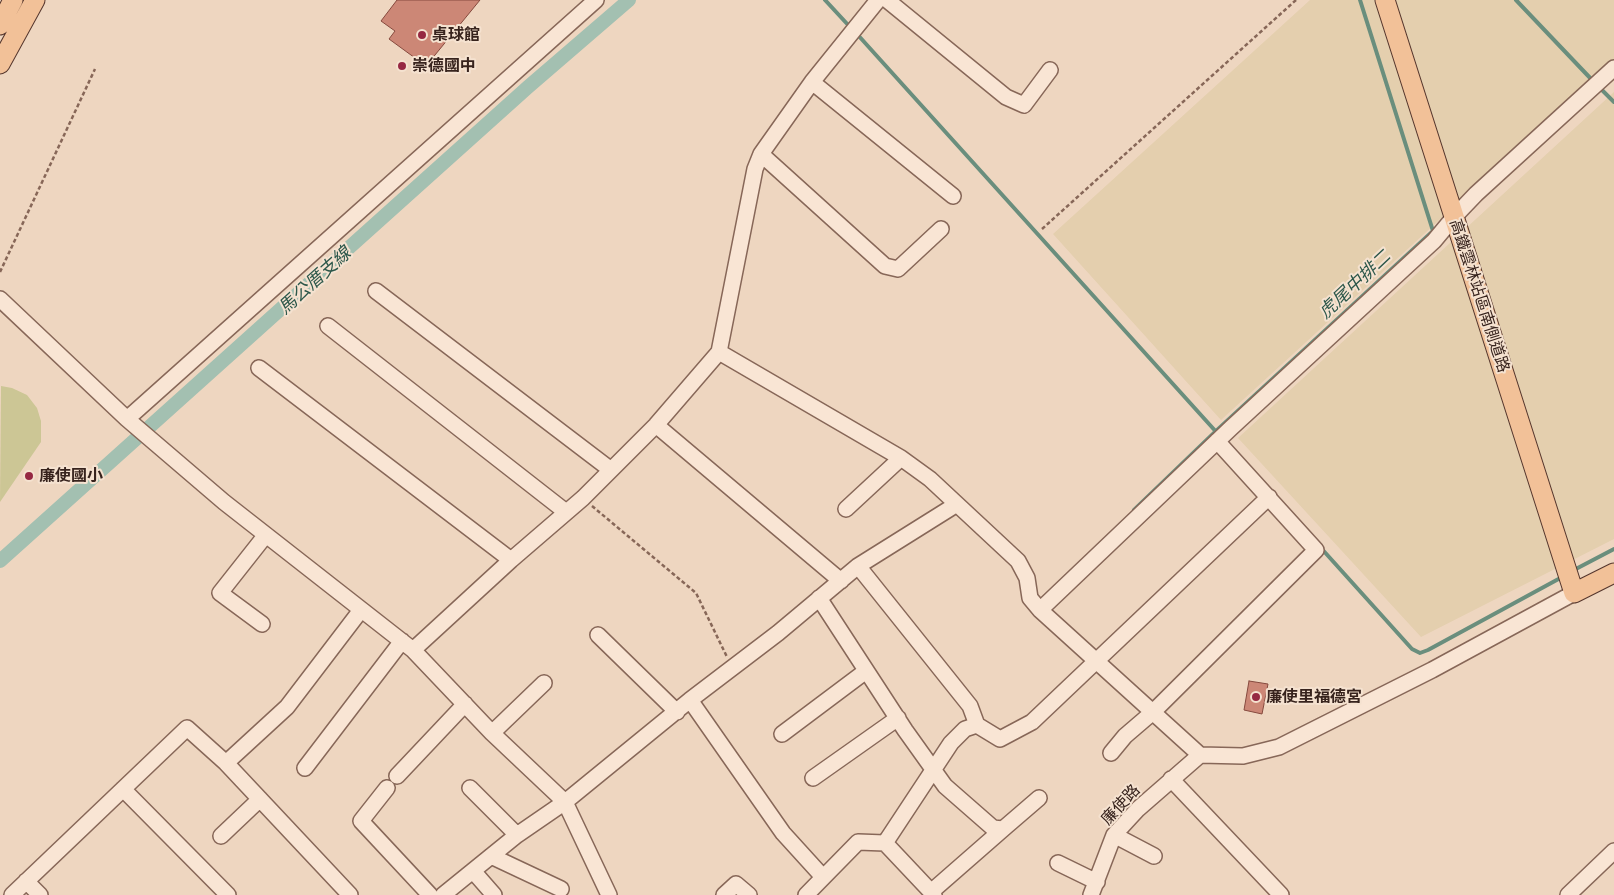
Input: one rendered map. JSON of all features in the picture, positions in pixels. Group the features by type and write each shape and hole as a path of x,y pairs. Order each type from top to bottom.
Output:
{"main road":[{"path":"0,25 14,0"},
{"path":"0,64 35,0"},
{"name":"高鐵雲林站區南側道路","path":"1385,0 1574,593"},
{"path":"1574,593 1614,573"}],"street":[{"path":"131,422 596,0"},
{"path":"305,768 407,645 583,498 656,425 719,352 755,169 761,154 812,82 878,0"},
{"path":"887,0 1006,97 1024,105 1050,70"},
{"path":"1040,610 1217,440 1434,241 1476,194 1614,68"},
{"path":"812,82 953,196"},
{"path":"761,154 885,266 898,269 941,229"},
{"path":"379,289 615,467"},
{"path":"0,299 159,446 265,536 407,645 492,733 565,802 610,895"},
{"path":"328,326 566,512"},
{"path":"719,352 901,458 930,479 1018,561 1026,578 1030,598 1040,610 1200,755 1243,756 1278,747 1432,670 1574,593"},
{"path":"259,368 511,560"},
{"path":"656,425 842,581"},
{"path":"1110,753 1125,736 1153,712 1316,550 1217,440"},
{"path":"846,509 901,458"},
{"path":"885,843 932,770 951,743 965,728 977,726 1000,739 1032,722 1269,497"},
{"path":"443,895 517,835 565,802 690,700 778,633 858,566 957,504"},
{"path":"262,624 220,593 265,536"},
{"path":"858,566 970,706 977,726"},
{"path":"819,598 932,770 945,786 992,828 1003,829"},
{"path":"226,763 288,707 361,610"},
{"path":"598,636 677,712"},
{"path":"782,734 866,671"},
{"path":"492,733 544,683"},
{"path":"690,700 783,833 823,877"},
{"path":"397,776 465,704"},
{"path":"813,778 898,718"},
{"path":"12,895 187,728 226,763 234,774 260,798 350,895"},
{"name":"廉使路","path":"1094,888 1104,856 1114,835 1138,809 1200,755"},
{"path":"1171,779 1281,895"},
{"path":"387,788 361,821 430,895"},
{"path":"470,788 517,835"},
{"path":"123,789 228,895"},
{"path":"222,836 260,798"},
{"path":"806,895 858,842 885,843 933,893 1039,798"},
{"path":"1114,835 1154,856"},
{"path":"1568,895 1614,851"},
{"path":"491,856 561,889"},
{"path":"1058,863 1094,888"},
{"path":"473,871 494,895"},
{"path":"26,881 40,895"},
{"path":"724,895 736,884 749,895"}],"path":[{"path":"1042,229 1296,0"},
{"path":"0,272 95,69"},
{"path":"583,498 696,593 732,667"}],"shaded area":[{"path":"1310,0 1614,0 1614,60 1221,420 1053,234"},
{"path":"1614,92 1614,539 1421,637 1238,438"},
{"path":"1,386 12,388 27,395 37,408 41,421 41,442 0,502"}],"building":[{"name":"桌球館","path":"397,0 480,0 426,66 389,39 395,31 381,21"},
{"name":"廉使里福德宮","path":"1249,681 1268,684 1262,714 1244,710"}],"waterway":[{"name":"馬公厝支線","path":"0,561 528,87 629,0"},
{"path":"825,0 850,27"},
{"name":"虎尾中排二","path":"1134,510 1215,432 1433,231 1360,0"},
{"path":"1516,0 1593,81"},
{"path":"857,34 1219,435"},
{"path":"1598,86 1614,102"},
{"path":"1321,548 1412,649 1420,653 1564,576"},
{"path":"1572,571 1614,549"}],"place":[{"name":"桌球館","path":"422,35"},
{"name":"崇德國中","path":"402,66"},
{"name":"廉使國小","path":"29,476"},
{"name":"廉使里福德宮","path":"1256,697"}]}
